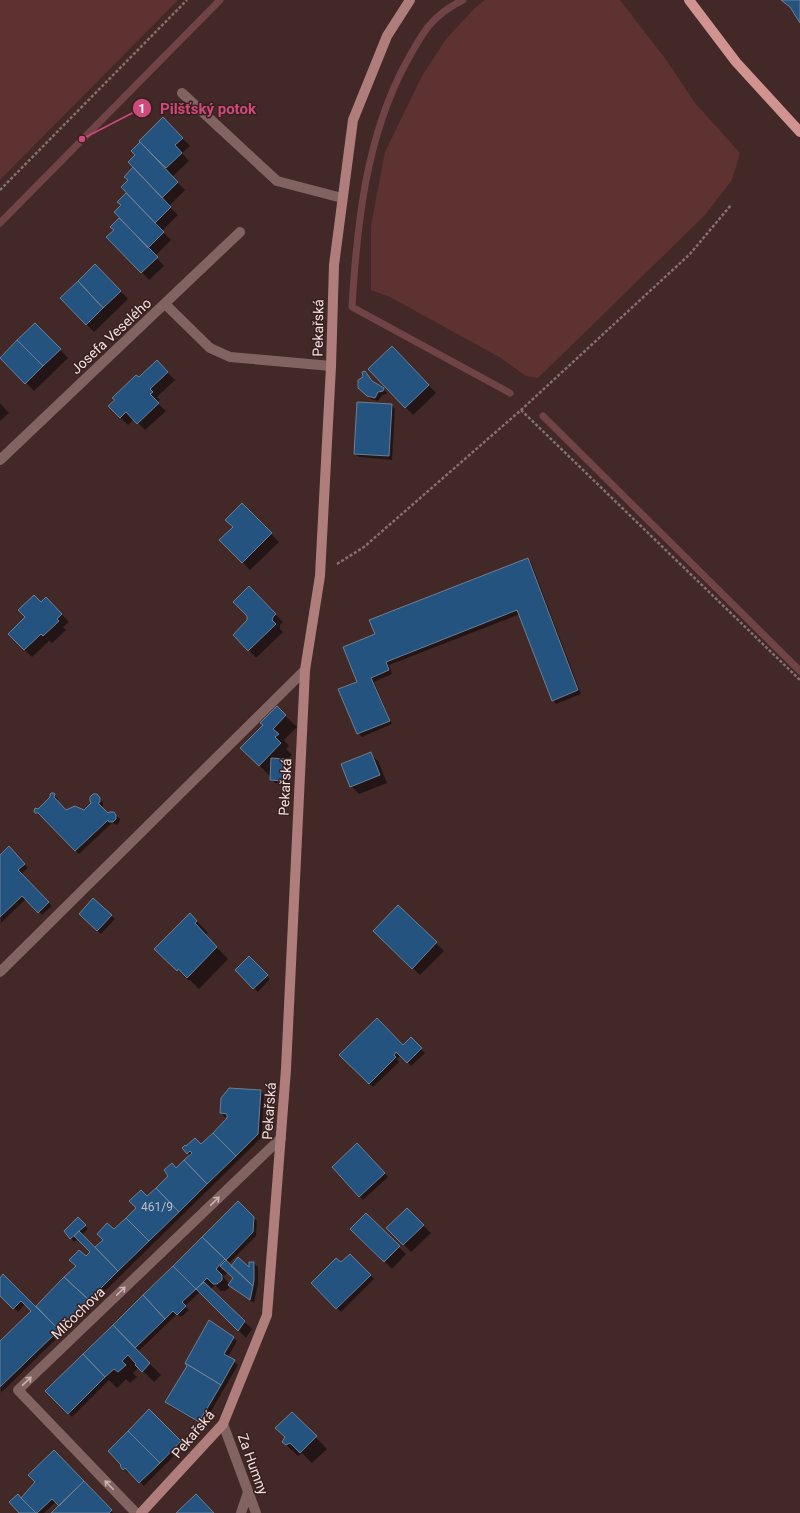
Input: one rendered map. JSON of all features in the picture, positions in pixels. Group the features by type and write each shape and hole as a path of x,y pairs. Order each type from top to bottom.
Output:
{"main road":[{"path":"690,0 736,62 800,132"}],"street":[{"name":"Pekařská","path":"141,1513 223,1424 267,1315 286,1069 305,670 320,576 331,366 334,265 353,120 387,36 410,0"},
{"path":"182,93 277,182 342,198"},
{"name":"Josefa Veselého","path":"0,460 240,232"},
{"path":"165,304 210,348 230,357 331,366"},
{"path":"0,972 305,670"},
{"name":"Mlčochova","path":"136,1513 18,1390 281,1138"},
{"name":"Za Humny","path":"223,1424 256,1513"},
{"path":"241,1513 248,1492"}],"path":[{"path":"0,190 187,0"},
{"path":"320,576 364,547 521,410 690,254 731,204"},
{"path":"521,410 800,680"}],"shaded area":[{"path":"0,0 178,0 0,180"},
{"path":"485,0 620,0 667,61 695,103 740,153 732,180 705,215 538,378 526,376 501,358 390,297 371,290 371,226 385,152 422,76 446,39 476,7"}],"building":[{"path":"781,0 800,0 800,23 790,7"},
{"path":"163,117 183,138 175,145 182,153 166,168 139,141"},
{"path":"140,142 178,182 162,198 128,162 135,155 131,151"},
{"path":"133,167 171,207 155,223 121,187 128,180 124,177"},
{"path":"126,193 164,232 148,248 114,212 121,205 117,202"},
{"path":"119,218 158,257 141,273 106,237 114,230 110,227"},
{"path":"95,264 121,291 103,308 78,281"},
{"path":"78,281 103,308 86,325 60,298"},
{"path":"35,323 61,349 43,366 17,340"},
{"path":"17,340 43,366 25,384 0,358"},
{"path":"392,346 429,385 405,408 368,369"},
{"path":"157,360 168,372 150,389 153,392 150,394 159,403 137,424 126,412 120,418 108,406 115,400 112,398 136,375 139,377"},
{"path":"365,371 372,381 384,388 383,391 378,392 375,398 367,396 358,388 358,380 363,377 362,372"},
{"path":"357,402 392,404 389,456 354,454"},
{"path":"242,503 272,533 242,563 219,540 233,527 225,520"},
{"path":"528,558 578,690 552,701 517,610 386,662 389,670 371,678 390,721 357,734 338,689 357,682 343,647 375,634 369,620"},
{"path":"249,586 276,614 272,620 276,624 248,651 233,635 247,620 247,616 233,602"},
{"path":"34,595 41,602 46,597 62,614 57,619 59,621 43,636 41,634 24,650 8,634 25,617 18,610"},
{"path":"277,706 286,715 273,729 279,734 275,737 281,743 259,766 240,748 263,725 260,723"},
{"path":"371,752 380,775 350,787 341,764"},
{"path":"271,758 284,759 283,781 270,780"},
{"path":"51,793 55,794 54,797 66,810 75,806 84,810 91,803 90,797 93,794 97,794 100,798 100,802 98,803 108,813 114,812 116,819 113,822 109,822 108,820 75,851 38,813 35,813 34,811 35,808 38,809 50,797"},
{"path":"9,846 25,864 18,870 49,902 38,913 22,896 0,917 0,855"},
{"path":"93,898 112,915 97,931 79,914"},
{"path":"398,905 437,942 412,969 373,931"},
{"path":"190,913 197,921 195,923 217,947 187,978 178,969 177,971 154,949"},
{"path":"249,956 268,975 253,989 235,970"},
{"path":"377,1018 403,1045 411,1037 422,1048 407,1063 396,1052 394,1055 396,1057 369,1084 339,1055"},
{"path":"229,1088 261,1090 258,1134 236,1156 213,1133 227,1118 227,1114 220,1113 221,1098"},
{"path":"213,1133 236,1156 207,1184 184,1160 192,1153 190,1151 187,1154 182,1148 195,1138 201,1144"},
{"path":"357,1143 385,1173 359,1197 332,1167"},
{"path":"184,1160 207,1184 179,1212 156,1188 168,1176 164,1170 172,1163 176,1168"},
{"path":"156,1188 179,1212 149,1241 126,1218 136,1208 129,1201 141,1190 147,1196"},
{"path":"238,1201 254,1217 253,1232 226,1260 202,1237"},
{"path":"407,1208 424,1225 403,1245 386,1228"},
{"path":"366,1213 400,1246 384,1262 350,1229"},
{"path":"78,1217 86,1225 70,1239 64,1231"},
{"path":"126,1218 149,1241 118,1271 95,1247 103,1240 97,1234 107,1223 114,1229"},
{"path":"79,1231 118,1271 89,1300 64,1277 76,1266 69,1260 79,1250 86,1256 90,1252 74,1236"},
{"path":"202,1237 225,1259 216,1269 222,1275 222,1280 217,1284 213,1284 207,1278 196,1289 173,1266"},
{"path":"350,1254 371,1275 336,1309 311,1283 336,1258 341,1262"},
{"path":"238,1257 249,1267 249,1262 254,1262 253,1286 231,1266"},
{"path":"226,1260 253,1286 250,1300 228,1285 233,1278 220,1266"},
{"path":"173,1266 196,1289 182,1302 186,1306 177,1315 173,1311 165,1319 143,1295"},
{"path":"3,1274 59,1330 0,1387 0,1341 31,1311 21,1301 13,1309 0,1296 0,1278"},
{"path":"64,1277 89,1300 59,1330 36,1306"},
{"path":"204,1282 245,1321 238,1331 196,1289"},
{"path":"143,1295 165,1319 135,1348 113,1325"},
{"path":"209,1320 234,1337 224,1354 235,1360 221,1385 185,1363"},
{"path":"113,1325 150,1363 142,1372 128,1355 122,1361 126,1365 118,1372 114,1369 105,1377 83,1354"},
{"path":"83,1354 105,1377 68,1414 45,1391"},
{"path":"185,1363 221,1385 199,1422 165,1402 187,1366"},
{"path":"149,1409 181,1441 160,1463 128,1431"},
{"path":"292,1412 317,1436 300,1453 290,1443 286,1445 282,1442 285,1437 275,1428"},
{"path":"128,1431 160,1463 139,1483 125,1468 123,1470 120,1466 121,1465 108,1451"},
{"path":"54,1450 84,1481 59,1506 52,1499 36,1513 21,1498 35,1482 28,1475"},
{"path":"84,1481 112,1510 109,1513 51,1513"},
{"path":"18,1494 36,1513 19,1513 9,1502"},
{"path":"196,1494 214,1513 176,1513"}],"waterway":[{"path":"0,223 220,0"},
{"path":"463,0 436,18 418,41 393,90 382,119 373,150 361,212 352,307 510,393"},
{"path":"543,416 800,671"}],"place":[{"name":"Pilšťský potok","path":"82,139"}]}
